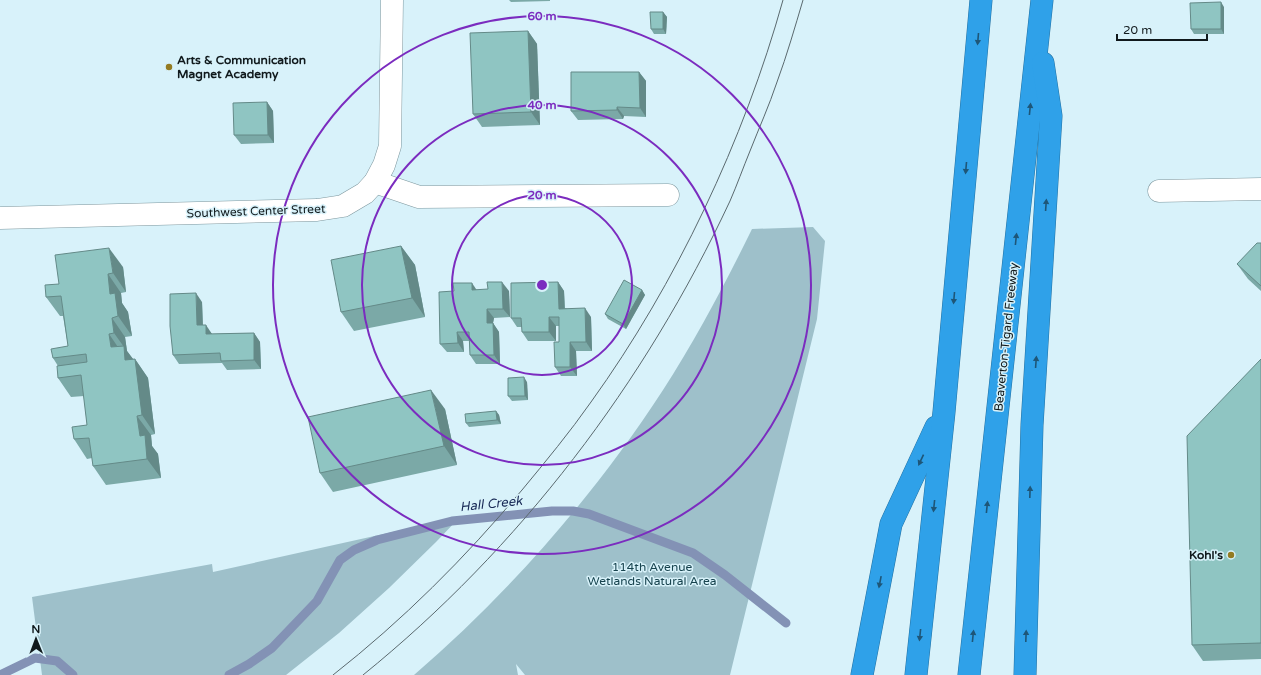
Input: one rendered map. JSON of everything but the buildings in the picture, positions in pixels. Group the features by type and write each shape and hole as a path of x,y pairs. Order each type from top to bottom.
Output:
{"highway":[{"path":"916,675 944,412 981,0"},
{"name":"Beaverton-Tigard Freeway","path":"969,675 1042,0"},
{"path":"1025,675 1032,425 1051,116 1038,36"},
{"path":"862,675 891,524 944,412"}],"street":[{"path":"392,0 390,146 384,165 375,182 419,197 668,195"},
{"name":"Southwest Center Street","path":"0,218 317,210 343,206 364,193 375,182"},
{"path":"1159,191 1261,189"}],"green space":[{"name":"114th Avenue Wetlands Natural Area","path":"813,227 825,241 817,319 730,675 525,675 516,664 518,675 414,675 484,610 517,576 549,541 608,468 663,390 687,351 721,291 752,229"},
{"path":"460,517 389,588 339,633 286,675 42,675 32,597 212,564 213,572"}],"waterway":[{"name":"Hall Creek","path":"229,675 249,664 272,648 317,601 340,560 354,550 377,540 452,521 552,511 573,511 589,514 693,553 725,575 786,623"},
{"name":"Hall Creek","path":"0,675 35,658 57,661 73,675"}],"tram line":[{"path":"333,675 409,610 478,540 522,490 566,435 622,357 679,260 728,158 767,53 783,0"},
{"path":"363,675 420,626 475,573 526,517 574,459 618,397 659,334 696,268 730,201 774,91 803,0"}],"place":[{"name":"Arts & Communication Magnet Academy","path":"169,67"},
{"name":"Kohl's","path":"1231,555"}]}
